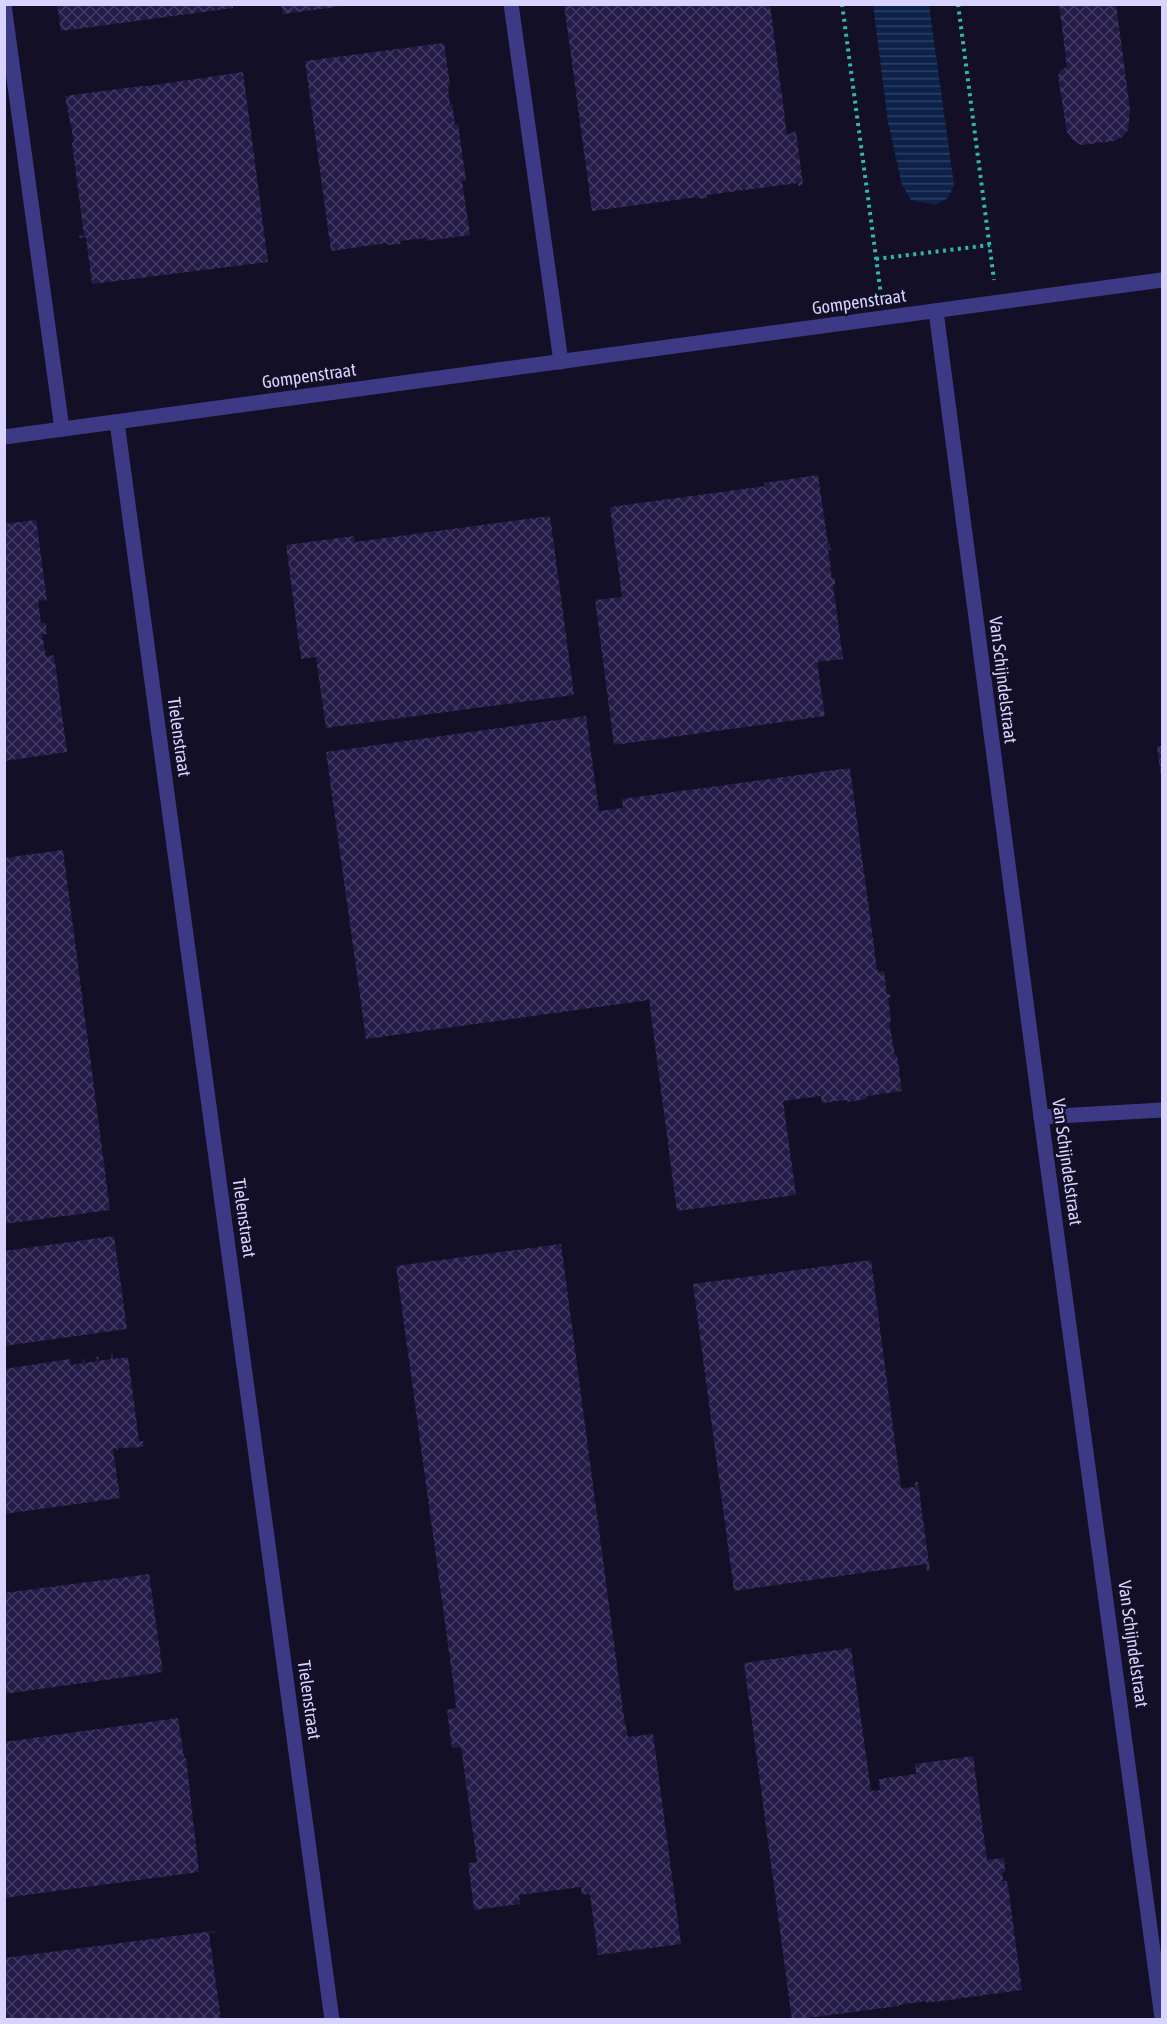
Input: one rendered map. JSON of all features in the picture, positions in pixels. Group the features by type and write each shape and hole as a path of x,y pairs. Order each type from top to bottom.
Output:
{"street":[{"path":"511,4 561,362"},
{"path":"4,5 62,429"},
{"name":"Gompenstraat","path":"4,437 1162,280"},
{"name":"Van Schijndelstraat","path":"936,311 1041,1117 1159,1960 1162,2018"},
{"name":"Tielenstraat","path":"117,422 332,2019"},
{"path":"1041,1117 1162,1110"}],"path":[{"path":"842,4 884,318"},
{"path":"958,4 998,303"},
{"path":"876,259 990,245"}],"water":[{"path":"873,5 929,5 954,185 948,198 935,205 911,200 902,185 888,122"}],"building":[{"path":"57,4 233,4 233,8 61,31"},
{"path":"281,4 343,4 343,6 283,14"},
{"path":"564,4 770,4 787,135 796,131 803,185 798,186 798,183 707,195 707,198 698,199 698,197 592,211"},
{"path":"1059,4 1116,4 1130,110 1128,130 1114,141 1081,145 1067,132 1058,76 1060,71 1067,67"},
{"path":"444,43 450,86 448,86 450,105 452,104 455,125 458,124 466,181 462,181 470,235 426,241 426,238 400,241 401,244 388,245 387,243 331,251 305,61"},
{"path":"243,72 268,262 92,284 86,237 79,238 84,235 72,143 74,142 65,96"},
{"path":"818,475 828,544 831,550 828,550 832,578 835,578 833,585 843,659 817,662 825,716 614,745 595,600 622,597 610,507 765,486 764,483"},
{"path":"550,516 574,695 326,728 316,657 301,659 286,545 354,536 355,542"},
{"path":"36,520 47,600 38,601 41,623 46,623 47,634 42,634 46,657 54,655 67,752 4,761 4,524"},
{"path":"586,716 599,811 623,808 622,799 850,768 877,969 878,972 884,971 887,995 890,994 891,997 888,998 891,1022 889,1022 902,1091 867,1096 867,1099 847,1102 846,1100 822,1103 821,1096 783,1101 796,1195 677,1211 649,1000 366,1039 326,752"},
{"path":"1157,746 1162,746 1162,777 1161,777"},
{"path":"63,850 110,1210 4,1224 4,858"},
{"path":"114,1236 127,1329 4,1346 4,1251"},
{"path":"561,1244 624,1718 628,1737 653,1734 681,1944 598,1955 590,1894 582,1895 581,1887 519,1895 520,1904 474,1910 468,1863 477,1862 461,1747 452,1748 447,1710 456,1708 454,1688 396,1266"},
{"path":"871,1260 901,1488 915,1487 915,1482 918,1482 930,1571 927,1571 926,1564 734,1591 693,1284"},
{"path":"111,1354 113,1354 113,1359 128,1357 139,1441 143,1441 144,1447 118,1448 118,1452 116,1448 113,1449 120,1498 4,1514 4,1369 70,1359 71,1365 83,1363 82,1359 85,1363 97,1361 98,1356 99,1361 111,1359"},
{"path":"149,1574 163,1672 4,1694 4,1593"},
{"path":"851,1648 871,1791 880,1790 879,1779 916,1774 915,1764 973,1756 987,1860 1004,1858 1003,1881 1006,1881 1008,1886 1022,1990 792,2020 744,1663"},
{"path":"178,1718 184,1758 186,1758 199,1872 4,1898 4,1742"},
{"path":"214,1931 215,1933 209,1933 221,2020 4,2020 4,1958"}]}
